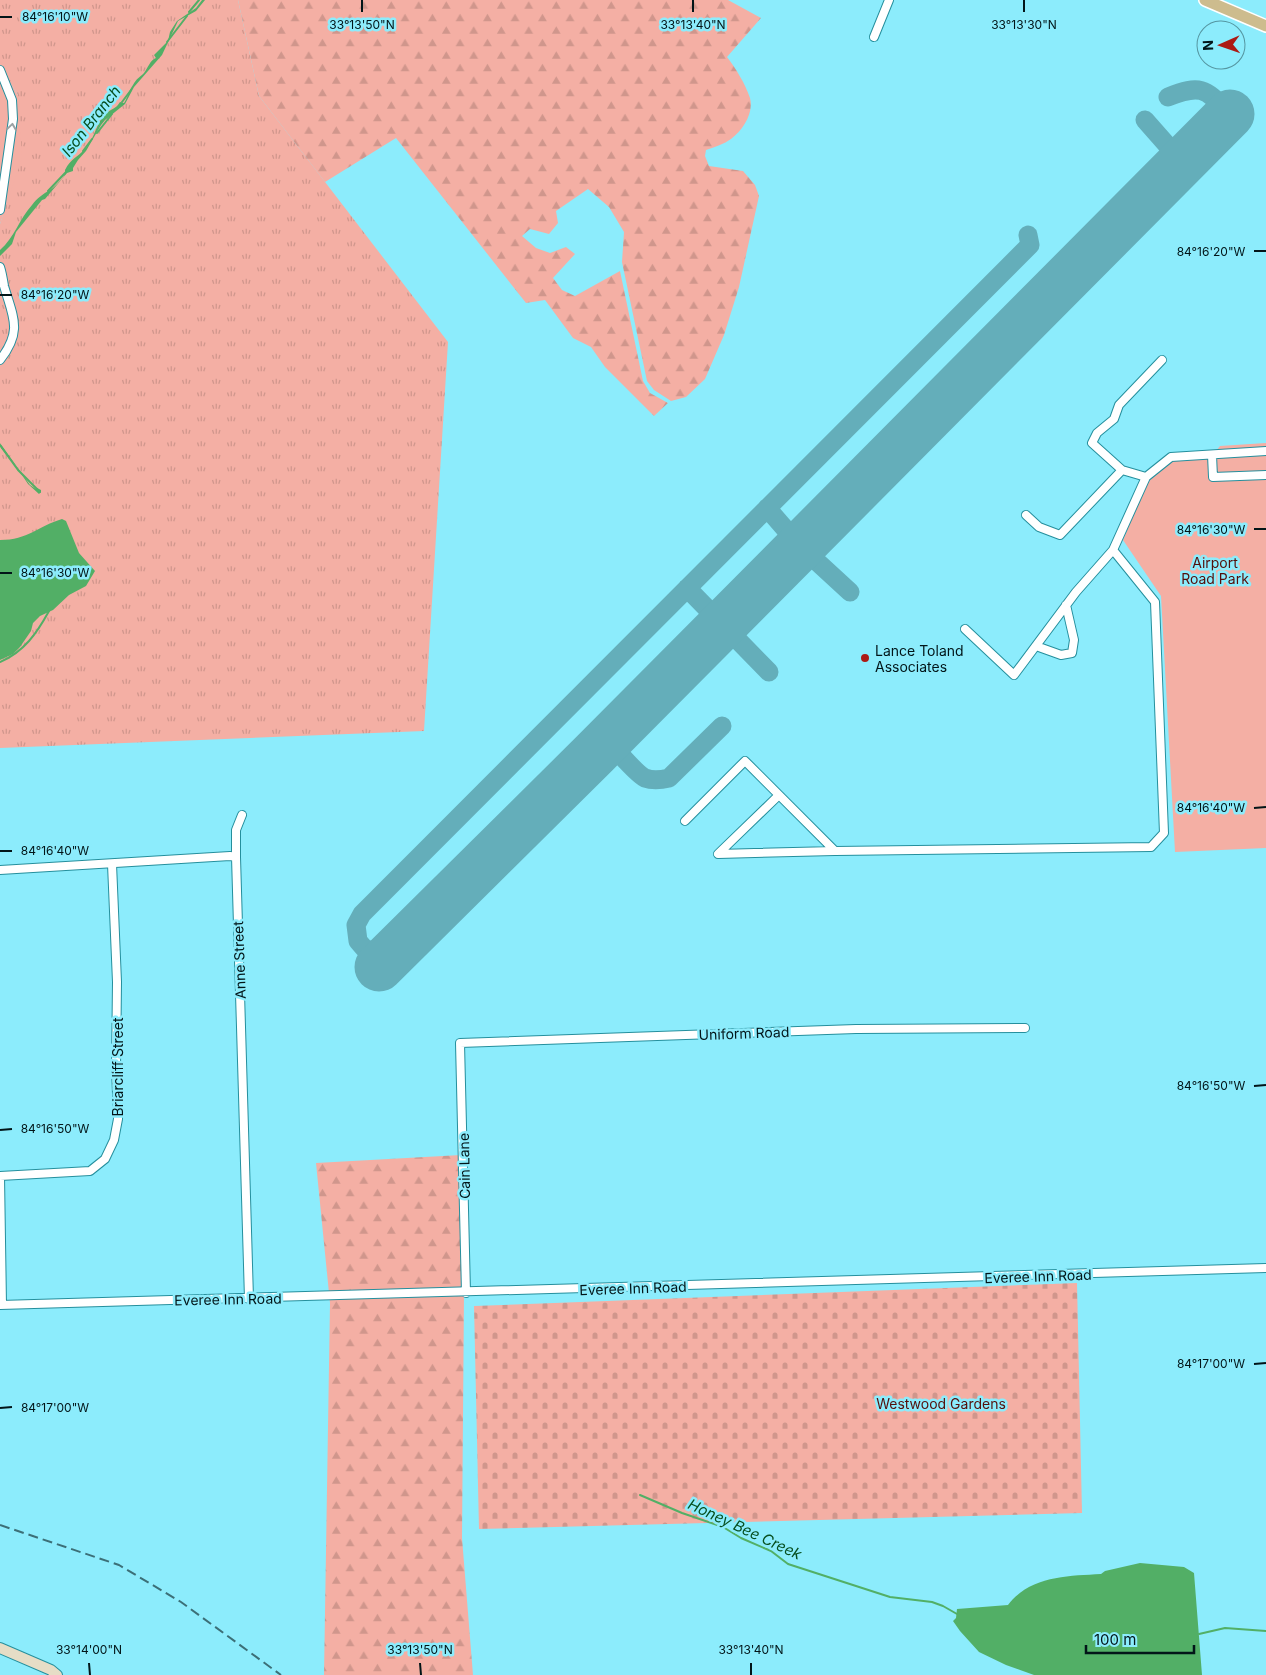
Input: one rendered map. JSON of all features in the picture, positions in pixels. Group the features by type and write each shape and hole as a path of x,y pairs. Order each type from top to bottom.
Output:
{"main road":[{"path":"1206,0 1266,26"}],"street":[{"path":"874,36 889,0"},
{"path":"0,70 12,100 13,119 0,210"},
{"path":"0,267 12,309 14,326 12,343 0,360"},
{"path":"1146,477 1122,470 1092,443 1097,434 1114,419 1119,405 1162,360"},
{"path":"965,629 1014,675 1066,605 1113,550 1146,477 1170,457 1266,451"},
{"path":"1212,454 1213,477 1266,475"},
{"path":"1026,515 1039,527 1060,535 1122,470"},
{"path":"779,795 718,854 1152,847 1164,833 1155,602 1113,550"},
{"path":"1036,646 1061,655 1072,653 1074,640 1066,605"},
{"path":"685,822 745,761 836,851"},
{"name":"Anne Street","path":"242,815 236,830 236,857 249,1299"},
{"path":"0,870 236,857"},
{"name":"Briarcliff Street","path":"0,1176 90,1171 105,1159 114,1140 118,1119 116,1068 117,982 112,864"},
{"name":"Uniform Road","path":"463,1043 856,1029 1025,1028"},
{"name":"Cain Lane","path":"463,1043 460,1043 466,1292"},
{"path":"0,1176 1,1305"},
{"name":"Everee Inn Road","path":"1,1305 1266,1268"},
{"path":"0,1648 52,1673"}],"green space":[{"path":"0,0 238,0 259,96 448,342 424,731 0,748 0,224 8,199 18,95 0,66"},
{"path":"238,0 728,0 761,18 727,57 748,92 751,104 749,115 743,126 731,139 706,150 705,156 709,166 743,171 755,185 759,196 739,287 724,335 705,379 686,397 671,401 654,390 647,381 622,262 624,232 609,207 588,189 556,211 558,223 549,234 530,229 522,236 536,248 550,253 566,247 575,254 553,278 562,290 575,296 620,271 643,381 650,393 668,403 654,416 605,367 591,347 573,338 545,300 526,303 396,138 325,182 259,96"},
{"path":"0,66 18,95 22,158 0,224"},
{"name":"Airport Road Park","path":"1266,443 1266,848 1175,852 1161,596 1123,540 1145,487 1163,463 1216,451 1220,446"},
{"path":"461,1155 464,1294 462,1538 473,1675 324,1675 330,1303 316,1163"},
{"name":"Westwood Gardens","path":"1077,1283 1082,1513 479,1529 474,1306"}],"shaded area":[{"path":"202,0 205,0 196,11 178,21 162,55 134,87 125,104 105,120 86,151 78,160 73,171 67,173 45,199 42,200 16,232 12,244 0,256 0,250 9,240 28,210 38,198 57,184 64,176 65,170 70,163 89,144 102,117 120,102 124,103 135,81 144,73 152,60 156,58 154,55 168,41 170,32 177,21 196,8"},
{"path":"0,443 30,485 41,490 39,494 28,484 1,448"},
{"path":"62,519 66,521 79,553 95,571 86,586 69,595 53,610 40,616 33,623 31,631 20,647 13,654 0,660 0,540 18,538"},
{"path":"1140,1563 1184,1567 1194,1573 1202,1675 1034,1675 1006,1665 979,1652 953,1621 956,1618 957,1609 1008,1605 1027,1588 1050,1579 1101,1574 1105,1571"}],"waterway":[{"name":"Ison Branch","path":"189,12 199,0"},
{"name":"Ison Branch","path":"167,42 187,16"},
{"name":"Ison Branch","path":"122,102 131,90"},
{"name":"Ison Branch","path":"97,133 112,114"},
{"name":"Ison Branch","path":"83,151 92,139"},
{"name":"Ison Branch","path":"48,191 66,172"},
{"name":"Ison Branch","path":"0,445 18,470 40,492"},
{"name":"Ison Branch","path":"0,662 16,653 29,641 49,611"},
{"name":"Honey Bee Creek","path":"640,1495 682,1513 723,1527 741,1538 771,1551 788,1564 890,1597 932,1602 957,1614"},
{"name":"Honey Bee Creek","path":"1199,1634 1225,1628 1266,1631"}],"taxiway":[{"path":"1168,97 1189,90 1203,91 1215,99 1230,114"},
{"path":"1145,120 1182,162"},
{"path":"387,958 364,948 358,941 356,925 362,914 1030,245 1028,235"},
{"path":"767,508 800,546 850,592"},
{"path":"687,588 769,672"},
{"path":"607,740 641,775 648,779 660,780 669,778 722,726"}],"runway":[{"path":"379,967 595,753 1230,114"}],"railway":[{"path":"0,1525 119,1565 181,1602 281,1675"}],"place":[{"name":"Lance Toland Associates","path":"865,658"}]}
